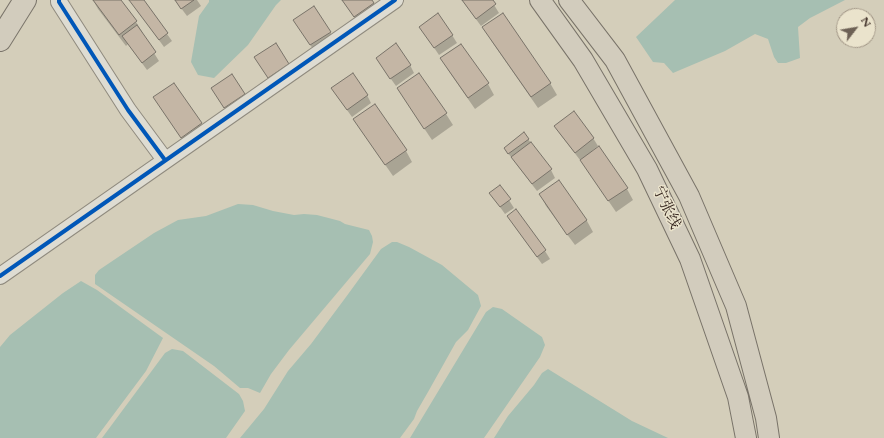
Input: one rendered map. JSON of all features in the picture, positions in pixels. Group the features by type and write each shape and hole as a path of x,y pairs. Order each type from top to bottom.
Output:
{"highway":[{"path":"0,40 25,0"}],"main road":[{"name":"宁张线","path":"540,0 583,60 647,169 690,259 738,397 746,438"},
{"name":"宁张线","path":"569,0 615,60 689,196 736,306 766,418 769,438"}],"street":[{"path":"59,0 58,2 128,110 165,160"},
{"path":"0,276 395,0"}],"shaded area":[{"path":"209,0 281,0 248,45 214,78 198,75 191,62 199,16"},
{"path":"675,0 845,0 810,18 798,27 800,58 786,63 778,63 774,57 768,39 755,34 725,51 673,73 664,63 653,62 636,37"},
{"path":"238,204 253,205 294,215 317,215 340,221 345,224 369,230 373,242 370,254 289,350 271,374 260,393 248,388 240,388 214,366 95,284 95,275 99,270 154,233 178,220 206,216"},
{"path":"392,242 397,242 409,247 442,265 478,295 481,306 468,330 456,342 414,419 400,438 240,438 264,409 288,371 311,344 381,249"},
{"path":"81,281 97,290 163,338 146,371 96,438 0,438 0,347 10,335 63,293"},
{"path":"493,307 502,309 542,337 545,345 540,357 484,438 410,438 486,312"},
{"path":"172,349 183,351 239,394 243,401 245,411 226,438 102,438 165,353"},
{"path":"548,369 632,421 668,438 494,438 508,416 542,373"}],"building":[{"path":"93,0 121,0 137,21 119,35"},
{"path":"129,0 144,0 168,33 159,40"},
{"path":"175,0 194,0 181,9"},
{"path":"342,0 372,0 374,3 354,17"},
{"path":"462,0 493,0 496,4 476,19"},
{"path":"314,6 331,32 310,45 293,20"},
{"path":"438,13 453,35 434,48 419,27"},
{"path":"503,13 551,83 531,97 482,27"},
{"path":"137,25 156,52 142,63 122,36"},
{"path":"276,43 289,64 268,78 254,57"},
{"path":"396,43 411,65 390,79 376,58"},
{"path":"461,44 489,83 468,98 440,58"},
{"path":"353,73 368,95 347,110 331,88"},
{"path":"419,73 447,113 424,129 397,88"},
{"path":"232,74 245,94 224,108 211,88"},
{"path":"174,83 202,123 181,138 153,97"},
{"path":"375,104 407,150 385,165 353,119"},
{"path":"574,111 594,138 575,153 554,126"},
{"path":"524,132 529,139 508,154 504,148"},
{"path":"531,142 552,169 532,184 511,157"},
{"path":"599,146 628,188 608,201 580,160"},
{"path":"559,180 587,220 567,235 539,194"},
{"path":"500,185 511,199 500,207 489,193"},
{"path":"516,209 546,250 537,257 507,216"}],"cycle path":[{"path":"59,0 128,110 165,160"},
{"path":"0,276 395,0"}]}
